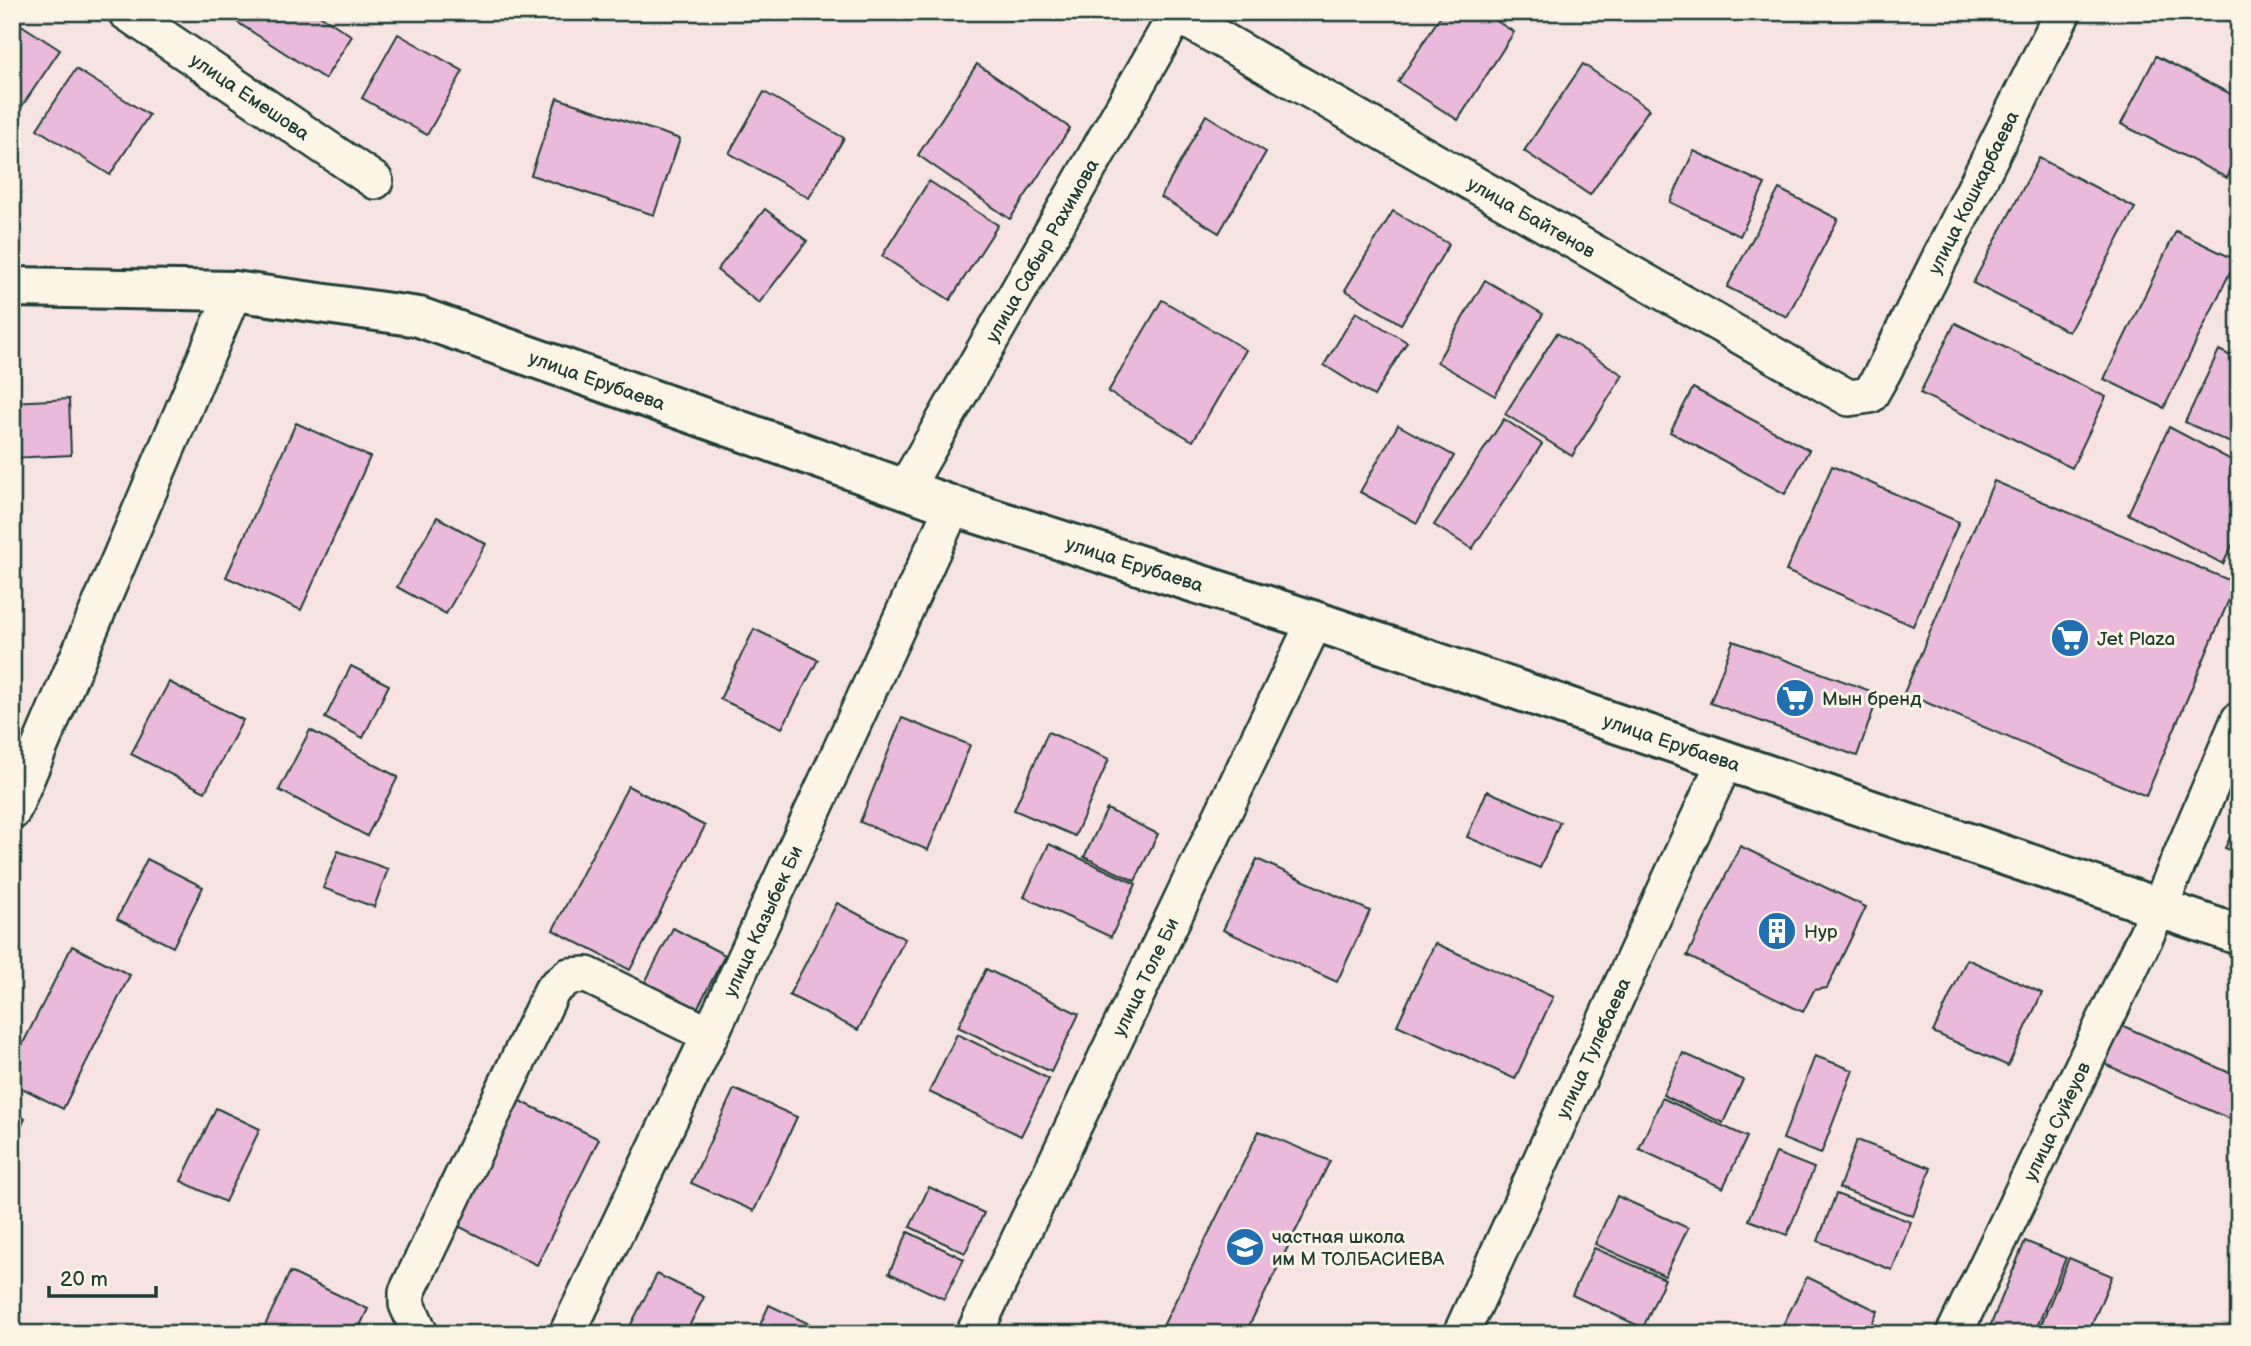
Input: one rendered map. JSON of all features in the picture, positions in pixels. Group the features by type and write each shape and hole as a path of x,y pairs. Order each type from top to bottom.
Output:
{"street":[{"name":"улица Емешова","path":"126,12 374,181"},
{"name":"улица Кошкарбаева","path":"1883,372 2063,12"},
{"name":"улица Байтенов","path":"1176,13 1849,398 1870,395 1883,372"},
{"name":"улица Сабыр Рахимова","path":"905,489 1176,13"},
{"name":"улица Ерубаева","path":"12,287 234,291 419,317 953,506 1315,621 2239,935"},
{"path":"12,812 234,291"},
{"name":"улица Казыбек Би","path":"567,1334 710,1035 953,506"},
{"name":"улица Толе Би","path":"974,1334 1315,621"},
{"name":"улица Суйеуов","path":"1954,1334 2159,908 2239,720"},
{"name":"улица Тулебаева","path":"1461,1334 1725,761"},
{"path":"420,1334 407,1304 407,1292 552,990 569,976 587,975 710,1035"}],"building":[{"path":"315,12 352,36 325,79 223,13"},
{"path":"1443,12 1482,12 1514,32 1458,120 1398,82"},
{"path":"12,19 60,50 12,121"},
{"path":"398,34 463,71 427,135 362,98"},
{"path":"2156,56 2239,98 2239,154 2227,178 2121,124"},
{"path":"977,64 1070,128 1010,219 918,155"},
{"path":"1583,64 1649,109 1590,195 1524,151"},
{"path":"76,69 149,115 110,175 37,129"},
{"path":"764,92 844,138 809,198 729,153"},
{"path":"557,98 680,139 654,215 531,175"},
{"path":"1206,115 1266,152 1219,233 1161,197"},
{"path":"1694,151 1765,184 1740,236 1670,202"},
{"path":"2039,158 2135,208 2069,332 1973,283"},
{"path":"929,181 998,225 950,300 882,256"},
{"path":"1779,189 1838,219 1787,317 1727,287"},
{"path":"765,209 807,241 759,303 717,270"},
{"path":"1393,211 1449,244 1401,324 1345,290"},
{"path":"2176,231 2236,260 2164,408 2104,379"},
{"path":"1485,280 1543,314 1495,396 1437,362"},
{"path":"1162,300 1246,350 1193,441 1108,392"},
{"path":"1356,312 1407,342 1374,396 1324,365"},
{"path":"1955,323 2106,397 2072,468 1920,393"},
{"path":"1557,333 1623,375 1572,456 1505,414"},
{"path":"2219,350 2239,360 2239,447 2185,422"},
{"path":"1693,388 1809,450 1785,494 1670,432"},
{"path":"69,399 71,455 12,458 12,402"},
{"path":"1504,419 1542,444 1472,549 1434,525"},
{"path":"296,423 370,457 301,610 226,577"},
{"path":"1398,425 1454,456 1417,523 1360,492"},
{"path":"2169,427 2239,464 2239,532 2223,564 2128,514"},
{"path":"1832,466 1959,522 1913,626 1786,571"},
{"name":"Jet Plaza","path":"1994,481 2236,583 2146,796 1904,693"},
{"path":"437,517 486,544 446,614 397,587"},
{"path":"754,629 818,660 782,728 720,699"},
{"name":"Мын бренд","path":"1733,641 1879,694 1857,756 1710,703"},
{"path":"351,666 389,685 363,738 325,718"},
{"path":"169,682 243,720 205,792 131,754"},
{"path":"902,718 970,745 928,850 860,822"},
{"path":"310,730 398,777 367,836 279,790"},
{"path":"1048,732 1109,759 1075,836 1014,810"},
{"path":"628,786 705,826 630,970 553,930"},
{"path":"1487,791 1560,822 1540,868 1467,837"},
{"path":"1107,809 1158,834 1135,881 1084,857"},
{"path":"2239,819 2239,854 2225,848"},
{"path":"1049,844 1136,884 1111,937 1024,897"},
{"name":"Нур","path":"1740,846 1866,907 1827,988 1814,990 1803,1012 1687,956"},
{"path":"338,851 388,869 374,907 323,888"},
{"path":"147,859 203,887 173,947 117,919"},
{"path":"1257,859 1370,911 1337,982 1223,930"},
{"path":"837,903 905,939 858,1030 789,995"},
{"path":"673,928 725,955 696,1011 644,984"},
{"path":"1435,943 1553,997 1515,1079 1397,1025"},
{"path":"72,946 130,975 63,1109 12,1083 12,1065"},
{"path":"1967,959 2042,993 2008,1066 1933,1032"},
{"path":"986,969 1079,1014 1051,1072 958,1027"},
{"path":"2103,1017 2239,1077 2239,1123 2086,1056"},
{"path":"957,1034 1049,1079 1021,1136 929,1092"},
{"path":"1683,1053 1743,1080 1723,1123 1663,1095"},
{"path":"1815,1056 1853,1070 1821,1154 1783,1139"},
{"path":"734,1089 797,1117 754,1211 691,1183"},
{"path":"512,1097 599,1139 537,1265 450,1222"},
{"path":"1662,1098 1747,1137 1723,1188 1639,1149"},
{"path":"216,1108 260,1129 225,1202 181,1181"},
{"path":"12,1112 25,1119 12,1144"},
{"name":"частная школа им М ТОЛБАСИЕВА","path":"1259,1131 1330,1161 1245,1334 1159,1334"},
{"path":"1857,1140 1931,1168 1913,1216 1839,1188"},
{"path":"1776,1153 1814,1168 1787,1235 1749,1220"},
{"path":"929,1187 984,1213 965,1253 910,1227"},
{"path":"1836,1194 1911,1222 1892,1270 1818,1241"},
{"path":"1617,1196 1688,1228 1665,1276 1595,1244"},
{"path":"908,1232 964,1259 944,1299 889,1273"},
{"path":"2025,1241 2066,1258 2034,1334 1987,1334"},
{"path":"1594,1248 1665,1279 1643,1328 1572,1295"},
{"path":"2069,1258 2112,1276 2088,1334 2037,1334"},
{"path":"290,1272 368,1309 356,1334 261,1334"},
{"path":"657,1274 704,1297 685,1334 626,1334"},
{"path":"1807,1277 1878,1311 1867,1334 1786,1334 1780,1331"},
{"path":"769,1305 820,1329 818,1334 756,1334"}],"place":[{"name":"Jet Plaza","path":"2070,638"},
{"name":"Мын бренд","path":"1795,698"},
{"name":"Нур","path":"1777,931"},
{"name":"частная школа им М ТОЛБАСИЕВА","path":"1245,1247"}]}
